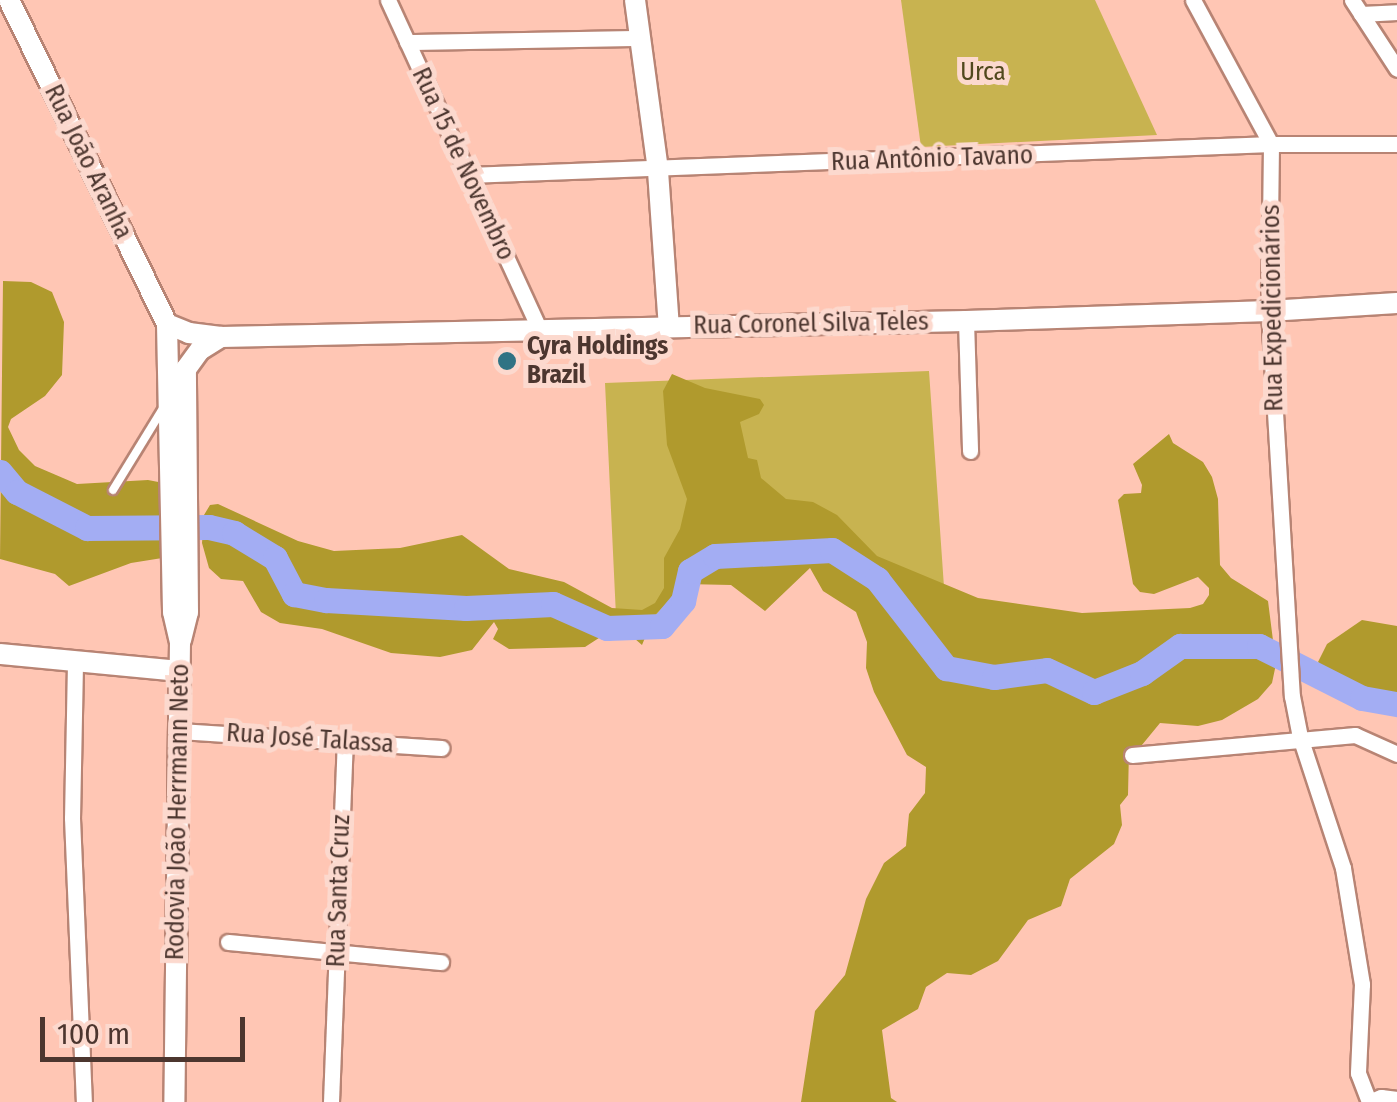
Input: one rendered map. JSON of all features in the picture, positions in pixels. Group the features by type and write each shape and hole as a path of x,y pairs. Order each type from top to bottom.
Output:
{"main road":[{"name":"Rua João Aranha","path":"9,0 167,324"},
{"path":"635,0 658,170 669,327"},
{"name":"Rua Coronel Silva Teles","path":"167,324 190,333 221,337 1270,312 1397,302"},
{"name":"Rodovia João Herrmann Neto","path":"167,324 169,397 181,514"},
{"name":"Rodovia João Herrmann Neto","path":"174,1102 180,642 188,612 181,557 186,369 200,350 221,337"},
{"path":"0,654 180,671"}],"street":[{"name":"Rua 15 de Novembro","path":"388,0 539,328"},
{"name":"Rua Expedicionários","path":"1193,0 1271,144 1270,312 1292,696 1300,736 1343,868 1362,984 1358,1073 1369,1102"},
{"path":"1352,0 1397,69"},
{"path":"1362,14 1397,12"},
{"path":"407,42 640,38"},
{"name":"Rua Antônio Tavano","path":"468,175 1271,144 1397,144"},
{"path":"966,320 970,452"},
{"path":"75,663 72,818 84,1102"},
{"name":"Rua José Talassa","path":"179,731 441,748"},
{"path":"1132,755 1300,736 1355,735 1397,754"},
{"name":"Rua Santa Cruz","path":"330,1102 345,741"},
{"path":"228,942 441,962"},
{"path":"1369,1102 1381,1097 1397,1099"}],"lane":[{"path":"112,490 169,397"}],"green space":[{"name":"Urca","path":"901,0 1095,0 1157,135 921,147"},
{"path":"929,371 949,659 835,545 684,565 675,596 661,620 616,616 605,383"}],"shaded area":[{"path":"3,281 31,282 52,292 64,322 62,375 45,396 11,419 8,427 19,450 35,466 77,484 148,480 174,485 181,555 131,563 69,586 55,574 0,559"},
{"path":"672,374 705,388 760,399 764,405 759,414 740,422 748,458 757,460 761,478 786,499 813,502 837,515 877,556 978,598 1082,613 1190,608 1203,604 1209,595 1209,588 1198,577 1154,594 1140,592 1133,584 1118,500 1124,494 1141,493 1142,485 1133,464 1169,434 1173,443 1203,462 1212,477 1218,499 1220,565 1231,578 1268,601 1276,664 1272,683 1258,699 1222,720 1198,726 1160,723 1137,751 1129,750 1128,795 1120,805 1122,825 1114,844 1070,879 1061,906 1028,920 998,961 971,975 947,973 926,987 918,1009 882,1030 891,1098 897,1102 801,1102 815,1011 845,975 866,899 884,863 906,846 909,814 925,793 926,767 907,755 874,692 866,668 867,642 856,612 823,591 810,568 765,611 731,585 685,584 654,616 642,645 619,625 585,647 509,649 493,639 498,629 494,622 472,650 440,657 391,653 322,629 280,623 261,612 243,581 221,579 209,568 202,543 204,515 210,505 218,504 298,541 334,551 400,548 462,535 509,569 564,582 612,608 642,610 655,603 664,588 664,558 680,529 687,499 667,445 663,391"},
{"path":"1362,620 1397,626 1397,711 1363,709 1341,697 1318,662 1327,644"}],"waterway":[{"path":"0,472 17,492 87,528 209,527 234,533 275,558 294,594 326,600 466,608 553,604 607,628 662,626 683,601 690,571 715,556 832,550 877,579 946,668 994,677 1047,670 1094,692 1142,673 1180,646 1259,646 1362,698 1397,704"}],"place":[{"name":"Cyra Holdings Brazil","path":"507,361"}]}
